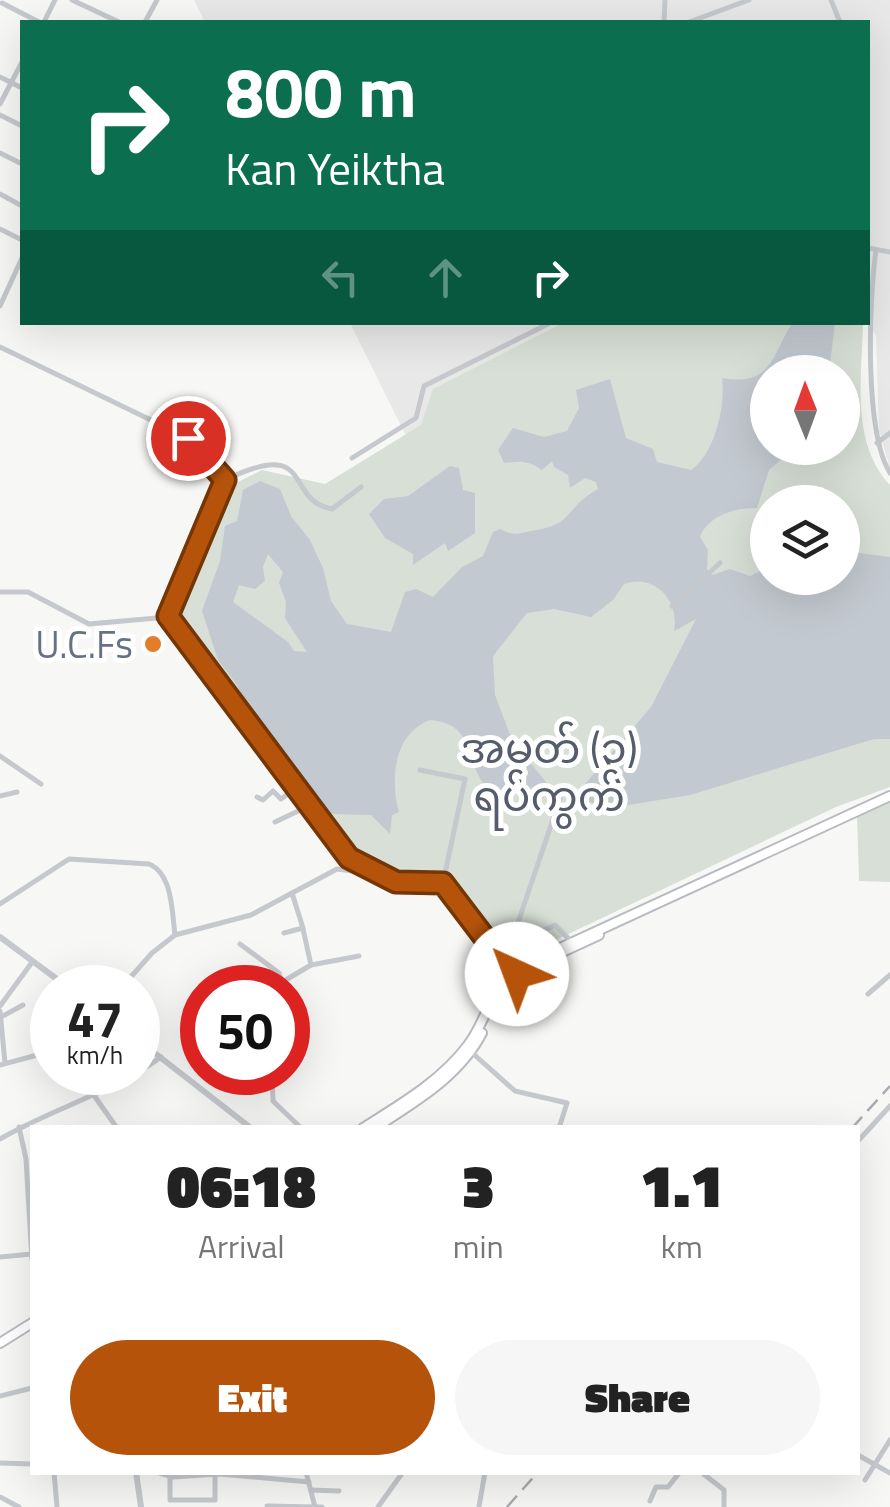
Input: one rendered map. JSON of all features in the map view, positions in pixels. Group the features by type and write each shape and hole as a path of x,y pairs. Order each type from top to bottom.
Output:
{"main road":[{"path":"378,1125 468,1050 498,986 542,955 890,798"},
{"path":"516,972 890,798"},
{"path":"0,1345 30,1327"}],"street":[{"path":"72,0 115,20"},
{"path":"694,20 745,1"},
{"path":"3,2 38,20"},
{"path":"0,104 20,66"},
{"path":"0,77 20,87"},
{"path":"870,248 890,252"},
{"path":"876,250 872,303 878,442 890,474"},
{"path":"0,306 20,262"},
{"path":"352,458 416,418 424,386 546,325"},
{"path":"0,347 188,438 225,480"},
{"path":"878,442 890,432"},
{"path":"168,616 225,480 262,463 282,466 321,506 332,509 361,487"},
{"path":"672,606 720,563"},
{"path":"0,592 28,592 89,624 168,616"},
{"path":"168,616 309,806 358,864 396,882 443,883"},
{"path":"0,756 41,784"},
{"path":"420,770 465,779 443,883 497,954 500,966 516,972"},
{"path":"261,801 273,792 281,800 296,788"},
{"path":"516,972 507,955 564,790"},
{"path":"0,796 16,792"},
{"path":"275,822 309,806"},
{"path":"0,904 69,859 149,864 157,867 168,886 175,935"},
{"path":"354,872 358,864"},
{"path":"141,965 175,935 251,914 337,869 376,874"},
{"path":"292,892 311,966 359,956"},
{"path":"542,955 536,934 545,928 556,925 572,942"},
{"path":"284,934 303,928"},
{"path":"0,936 38,965"},
{"path":"240,944 263,965"},
{"path":"497,954 507,955"},
{"path":"30,1057 3,1064 0,1011 32,960"},
{"path":"868,994 890,975"},
{"path":"0,1011 23,1005"},
{"path":"468,1050 515,1090 566,1103 561,1125"},
{"path":"161,1056 247,1125"},
{"path":"3,1137 19,1126 92,1095"},
{"path":"95,1095 114,1125"},
{"path":"273,1095 273,1101 298,1125"},
{"path":"860,1140 890,1106"},
{"path":"19,1126 24,1143 30,1228"},
{"path":"3,1137 24,1143"},
{"path":"0,1258 30,1257"},
{"path":"0,1396 30,1388"},
{"path":"865,1480 890,1440"},
{"path":"860,1456 890,1473"},
{"path":"0,1463 30,1464"},
{"path":"54,1475 57,1507"},
{"path":"136,1475 141,1507"},
{"path":"166,1475 186,1475"},
{"path":"170,1476 170,1500 209,1503 215,1500 218,1475"},
{"path":"264,1475 309,1482"},
{"path":"307,1475 314,1507"},
{"path":"378,1507 402,1475"},
{"path":"478,1507 484,1475"},
{"path":"650,1502 656,1487 668,1487 678,1475"},
{"path":"705,1475 724,1490 724,1507"},
{"path":"311,1490 339,1491"},
{"path":"0,1497 19,1507"},
{"path":"267,1506 322,1507"}],"shaded area":[{"path":"194,0 890,0 890,468 879,431 876,336 870,325 870,20 204,20"},
{"path":"351,325 694,325 409,442"},
{"path":"559,325 863,325 864,429 877,468 890,485 890,787 836,807 524,955 499,948 455,885 439,879 404,878 374,865 331,827 177,616 230,486 262,470 325,484 421,425 433,389"},
{"path":"791,325 835,325 831,355 775,355"},
{"path":"722,378 750,378 750,465 775,465 764,485 750,485 750,508 724,514 704,529 700,537 708,550 707,569 712,575 730,569 750,576 750,595 860,595 860,553 890,557 890,739 874,739 690,795 610,808 580,799 579,791 651,707 696,619 674,631 669,600 655,586 635,582 624,584 613,600 591,617 554,609 527,613 493,656 495,695 512,740 554,792 543,798 515,784 494,794 477,773 457,730 430,720 408,736 397,760 395,787 399,812 392,815 390,834 371,815 332,814 314,804 254,721 237,685 218,660 202,611 220,561 225,526 237,521 243,490 260,481 280,489 291,516 310,540 323,568 331,601 347,624 391,632 405,592 416,589 433,597 462,567 483,556 493,532 500,529 519,534 556,524 598,489 596,482 585,478 570,488 568,475 554,467 552,461 542,470 524,462 504,463 498,450 513,428 544,437 567,431 579,408 576,390 610,379 626,438 653,449 657,462 691,470 707,453 717,428","holes":["268,554 283,572 279,583 286,602 285,618 307,652 294,651 288,642 233,602 239,585 255,589 265,581 263,567"]},
{"path":"450,466 459,468 463,490 475,493 475,533 448,551 445,543 413,565 413,554 385,538 369,514 384,499 408,496"},
{"path":"890,802 890,882 859,881 857,814"}],"railway":[{"path":"855,1125 890,1086"},
{"path":"507,1507 535,1475"}],"place":[{"name":"U.C.Fs","path":"153,644"}],"district":[{"name":"အမှတ် (၃) ရပ်ကွက်","path":"549,771"}],"route":[{"path":"188,438 225,480 168,616 349,858 396,882 434,886 443,883 497,954 514,960 521,971 517,974"}]}
